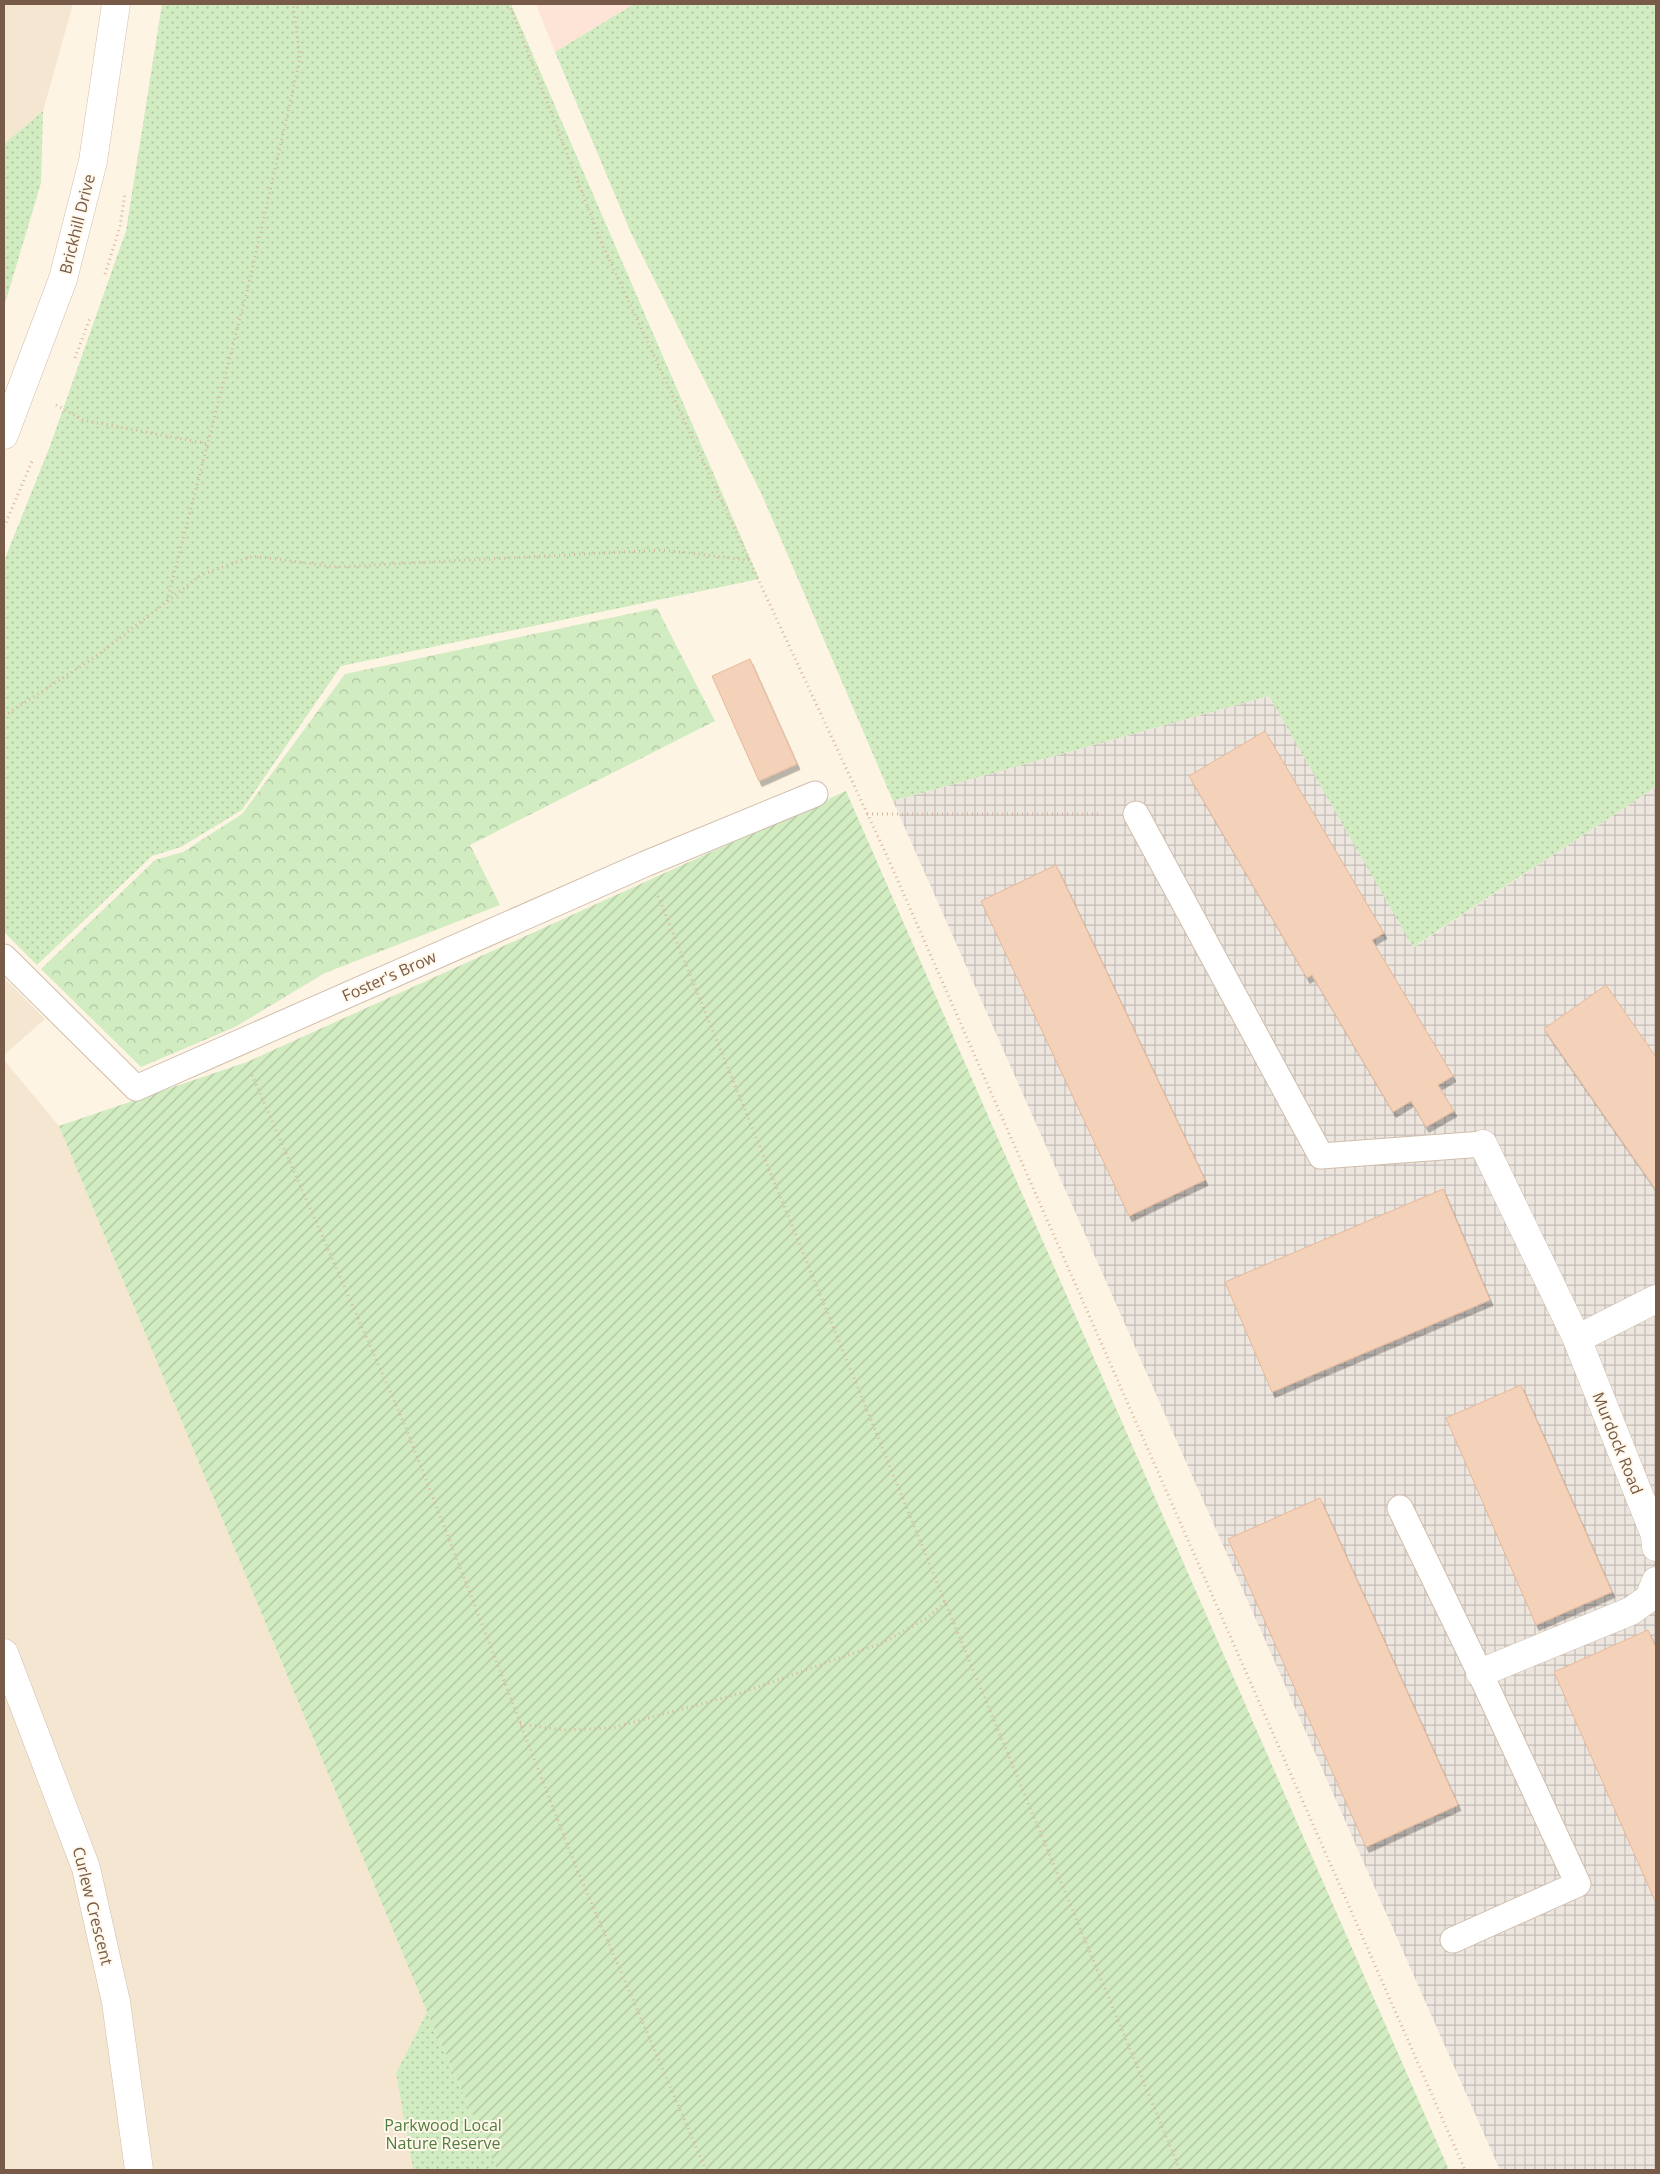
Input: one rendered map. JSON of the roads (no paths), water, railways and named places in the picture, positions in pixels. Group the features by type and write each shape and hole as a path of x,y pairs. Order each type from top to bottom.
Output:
{"street":[{"name":"Brickhill Drive","path":"4,435 63,279 93,161 116,4"},
{"name":"Murdock Road","path":"1483,1144 1577,1339 1656,1539"},
{"path":"1577,1339 1656,1299"},
{"path":"1480,1673 1631,1611 1649,1598 1656,1581"},
{"name":"Curlew Crescent","path":"4,1653 86,1868 116,2002 140,2170"}],"lane":[{"name":"Foster's Brow","path":"4,957 136,1088 645,864 815,794"},
{"path":"1136,814 1321,1156 1483,1144"},
{"path":"1400,1508 1480,1673 1578,1884 1453,1940"}],"park label":[{"name":"Parkwood Local Nature Reserve","path":"443,2134"}]}
